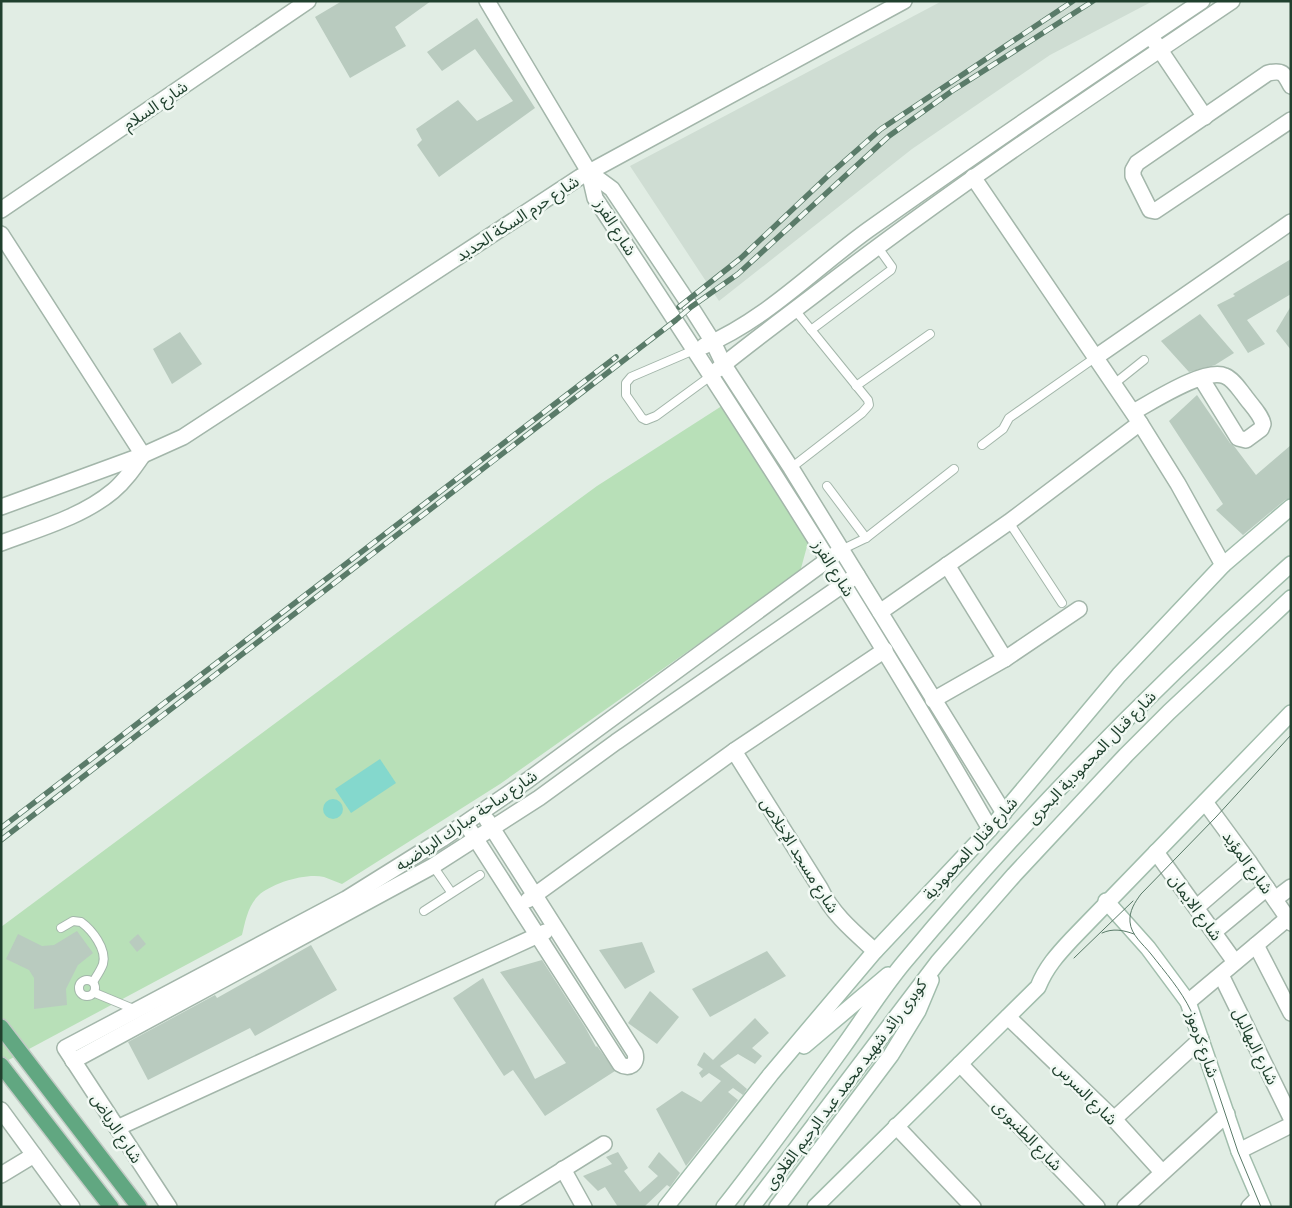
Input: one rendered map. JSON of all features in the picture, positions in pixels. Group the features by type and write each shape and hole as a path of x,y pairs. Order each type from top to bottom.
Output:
{"main road":[{"path":"1,1027 139,1207"},
{"path":"1,1065 111,1207"}],"street":[{"name":"شارع السلام","path":"1,210 308,1"},
{"path":"487,1 589,172"},
{"name":"شارع حرم السكة الحديد","path":"1,507 143,456 183,437 589,172 904,1"},
{"path":"694,350 747,323 770,308 866,232 963,163 1202,1"},
{"path":"718,370 878,246 973,178 1232,1"},
{"path":"1150,36 1205,117"},
{"path":"1291,86 1282,72 1268,73 1137,163 1134,166 1133,176 1150,210 1157,210 1291,120"},
{"name":"شارع الفرز","path":"589,172 612,189 687,301 712,342 718,370 828,559 927,719 990,829"},
{"name":"شارع الفرز","path":"589,172 595,198 694,350 718,370 790,468 1004,813"},
{"path":"973,178 1137,417 1178,484 1223,565"},
{"path":"1096,357 1291,222"},
{"path":"1,234 143,456"},
{"path":"770,308 780,321"},
{"path":"747,323 757,338"},
{"path":"880,612 1009,522 1137,417 1179,386 1201,378 1215,374 1230,378 1262,420 1261,429 1246,440 1238,438 1201,378"},
{"name":"شارع حرم السكة الحديد","path":"1,543 66,518 96,504 125,480 143,456"},
{"name":"شارع قنال المحمودية","path":"666,1207 771,1074 875,951 990,829 1119,675 1223,565 1291,506"},
{"name":"شارع ساحة مبارك الرياضيه","path":"69,1055 136,1010 346,899 482,812 841,550"},
{"name":"شارع قنال المحمودية البحرى","path":"904,962 1015,835 1090,756 1168,678 1291,564"},
{"path":"946,565 1005,659"},
{"name":"شارع ساحة مبارك الرياضيه","path":"69,1055 433,866 539,798 857,575"},
{"name":"شارع قنال المحمودية البحرى","path":"938,962 1014,875 1126,755 1169,712 1291,598"},
{"path":"927,719 936,705 1079,608"},
{"path":"519,906 734,751 885,650"},
{"path":"816,1207 1038,987 1043,973 1052,961 1106,901 1290,714"},
{"name":"شارع مسجد الإخلاص","path":"734,751 820,888 826,901 834,912 875,951"},
{"name":"شارع المؤيد","path":"1204,802 1250,862 1289,920"},
{"path":"465,823 620,1064 624,1068 630,1067 634,1064 635,1053 482,812"},
{"name":"شارع الايمان","path":"1156,852 1236,962"},
{"path":"1197,907 1250,862"},
{"path":"1214,932 1271,894 1291,887"},
{"name":"شارع كرموز","path":"1106,901 1148,948 1188,1002 1257,1204"},
{"path":"1188,1002 1289,920"},
{"path":"117,1128 555,928"},
{"path":"1256,945 1291,1013"},
{"path":"771,1074 904,962"},
{"name":"كوبرى رائد شهيد محمد عبد الرحيم القلاوى","path":"724,1207 773,1144 904,962"},
{"path":"777,1207 891,1055 918,1011 938,962"},
{"name":"كوبرى رائد شهيد محمد عبد الرحيم القلاوى","path":"752,1207 938,962"},
{"name":"شارع البهاليل","path":"1220,975 1291,1118"},
{"name":"شارع السرس","path":"1008,1017 1114,1119 1162,1172"},
{"path":"1114,1119 1201,1039"},
{"name":"شارع الرياض","path":"69,1055 169,1207"},
{"name":"شارع الطنبورى","path":"960,1064 1097,1207"},
{"path":"1,1110 72,1207"},
{"path":"1125,1207 1227,1114"},
{"path":"896,1126 973,1207"},
{"path":"1239,1151 1291,1126"},
{"path":"510,1205 604,1144"},
{"path":"1,1176 34,1155"},
{"path":"563,1169 584,1207"}],"lane":[{"path":"812,330 892,269 878,246"},
{"path":"790,468 868,407 868,400 795,310"},
{"path":"856,386 930,334"},
{"path":"694,350 631,377 626,383 626,395 642,418 646,420 656,416 718,370"},
{"path":"982,445 1003,429 1009,418 1096,357"},
{"path":"1114,384 1144,360"},
{"path":"841,550 866,538 954,468"},
{"path":"827,486 866,538"},
{"path":"1009,522 1062,603"},
{"path":"433,866 451,892"},
{"path":"424,911 480,875"},
{"path":"61,928 74,921 81,922 99,943 103,954 102,965 93,982"},
{"path":"87,980 93,982 96,989 95,992 89,997 86,996 80,993 79,986 87,980"},
{"path":"95,992 136,1010"}],"shaded area":[{"path":"942,1 1153,1 1050,55 912,149 719,301 630,166"}],"green space":[{"path":"728,402 812,528 800,572 500,784 342,884 324,877 308,876 280,883 264,891 252,904 247,914 242,935 1,1064 1,927 597,486"}],"water":[{"path":"380,759 396,783 351,813 335,789"},
{"path":"329,799 337,799 343,805 343,813 337,819 329,819 323,813 323,805"}],"building":[{"path":"342,1 431,1 395,27 406,46 350,78 315,17"},
{"path":"477,18 535,108 439,177 417,145 422,140 416,129 458,100 477,121 513,101 475,49 442,71 427,52"},
{"path":"1291,259 1291,294 1247,320 1265,344 1248,353 1217,305 1235,296 1233,294"},
{"path":"1291,306 1291,350 1276,331"},
{"path":"1200,314 1234,353 1215,365 1189,372 1161,341"},
{"path":"180,332 202,364 172,384 153,349"},
{"path":"1197,395 1230,443 1256,475 1291,445 1291,498 1285,500 1243,535 1216,510 1223,504 1169,421"},
{"path":"77,931 93,953 78,965 66,989 67,1005 34,1009 34,978 29,970 6,959 18,934 42,946 54,945"},
{"path":"138,934 146,944 137,952 129,942"},
{"path":"642,942 655,972 625,989 599,950"},
{"path":"311,945 337,990 255,1036 250,1028 148,1080 128,1042 215,995 217,998"},
{"path":"767,951 786,976 710,1017 692,989"},
{"path":"542,960 596,1047 615,1071 545,1116 513,1070 504,1076 453,998 483,978 535,1079 566,1063 500,972"},
{"path":"650,991 679,1017 657,1044 628,1023"},
{"path":"755,1018 769,1033 752,1048 762,1056 755,1064 738,1054 720,1066 747,1089 743,1095 733,1088 728,1092 738,1100 686,1166 656,1109 682,1091 701,1102 721,1081 709,1073 702,1078 699,1073 703,1069 697,1065 704,1052 713,1060"},
{"path":"618,1152 628,1168 624,1171 640,1192 658,1176 648,1167 659,1152 680,1173 670,1187 667,1185 644,1207 618,1207 605,1187 598,1191 583,1176 612,1164 606,1157"}],"tram line":[{"path":"1261,1207 1238,1152 1191,1011 1172,981 1135,935 1131,927 1130,914 1141,894 1216,817 1291,735"},
{"path":"1074,958 1133,901"},
{"path":"1102,933 1118,930 1134,934"}],"railway":[{"path":"679,307 741,258 881,129 1073,1"},
{"path":"1,840 691,307 738,274 889,136 952,91 1093,1"},
{"path":"1,828 616,357"}]}
